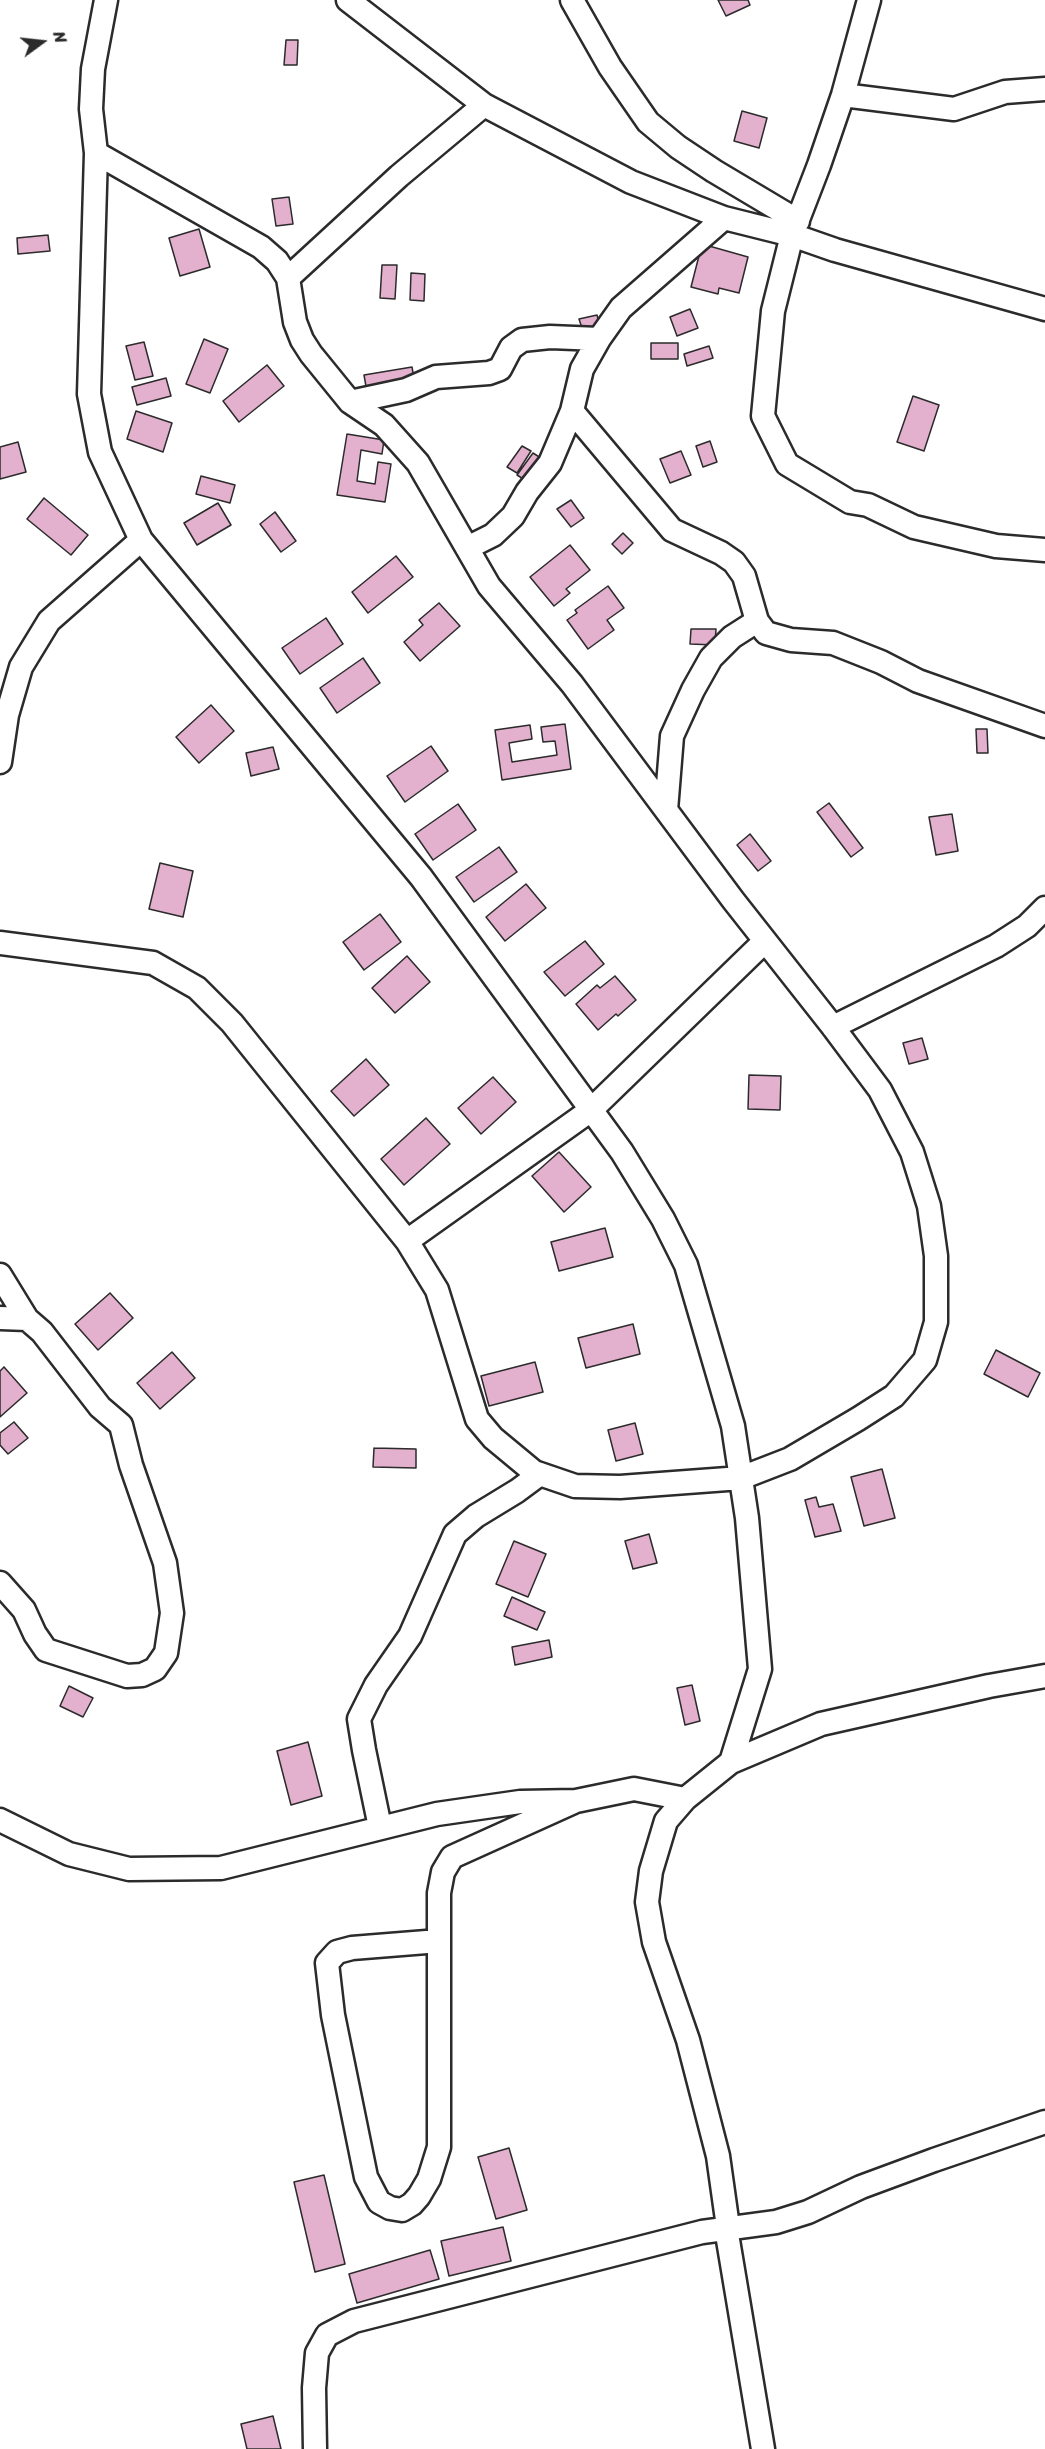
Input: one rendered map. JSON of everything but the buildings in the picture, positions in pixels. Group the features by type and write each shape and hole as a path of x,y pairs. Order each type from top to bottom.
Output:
{"street":[{"path":"106,0 93,69 91,108 96,153 89,394 100,452 141,540 421,877 622,1152 663,1219 686,1265 733,1426 747,1518 760,1669 730,1762"},
{"path":"348,0 484,105 631,182 724,218 795,228"},
{"path":"572,0 610,67 648,122 678,147 795,228 835,250 1045,309"},
{"path":"869,0 843,95 795,228 773,311 763,416 787,464 850,502 868,505 914,527 996,546 1045,550"},
{"path":"843,95 954,109 1005,92 1045,89"},
{"path":"288,278 399,176 484,105"},
{"path":"0,943 153,963 197,988 232,1023 407,1241 437,1290 477,1419 493,1438 534,1472 574,1486 620,1487 741,1478 790,1459 894,1396 925,1360 936,1322 936,1256 929,1206 912,1152 880,1090 572,684 489,586 418,463 384,425 350,402 302,340 296,322 288,278 277,261 261,247 96,153"},
{"path":"466,548 493,536 513,516 526,492 550,463 572,411 582,369 599,339 621,308 724,218"},
{"path":"350,402 406,390 436,377 489,373 500,369 511,348 522,340 550,337 599,339"},
{"path":"572,411 672,530 721,553 734,562 744,576 757,621 766,633 791,640 833,643 918,681 1045,726"},
{"path":"0,762 7,715 21,667 50,621 141,540"},
{"path":"666,810 667,773 672,736 693,690 711,658 732,637 757,621"},
{"path":"833,1027 996,946 1027,926 1045,908"},
{"path":"407,1241 591,1110 765,941"},
{"path":"0,1275 27,1318 42,1332 100,1407 121,1425 131,1465 165,1563 172,1613 166,1653 155,1669 142,1676 127,1676 46,1650 35,1634 24,1610 0,1583"},
{"path":"0,1318 27,1318"},
{"path":"380,1827 359,1719 376,1685 410,1636 455,1534 477,1516 540,1474"},
{"path":"763,2449 727,2234 718,2156 688,2040 654,1942 647,1902 651,1871 666,1821 684,1799 730,1762 821,1724 989,1686 1045,1676"},
{"path":"0,1820 69,1854 129,1869 221,1868 437,1814 520,1802 576,1801 634,1789 684,1799"},
{"path":"439,1941 352,1948 337,1952 327,1963 333,2014 366,2177 379,2202 390,2208 402,2210 419,2196 429,2179 439,2147 439,1941 439,1893 443,1872 452,1857 576,1801"},
{"path":"315,2449 314,2388 317,2354 327,2335 354,2321 702,2232 776,2222 808,2212 861,2187 1045,2122"}]}
